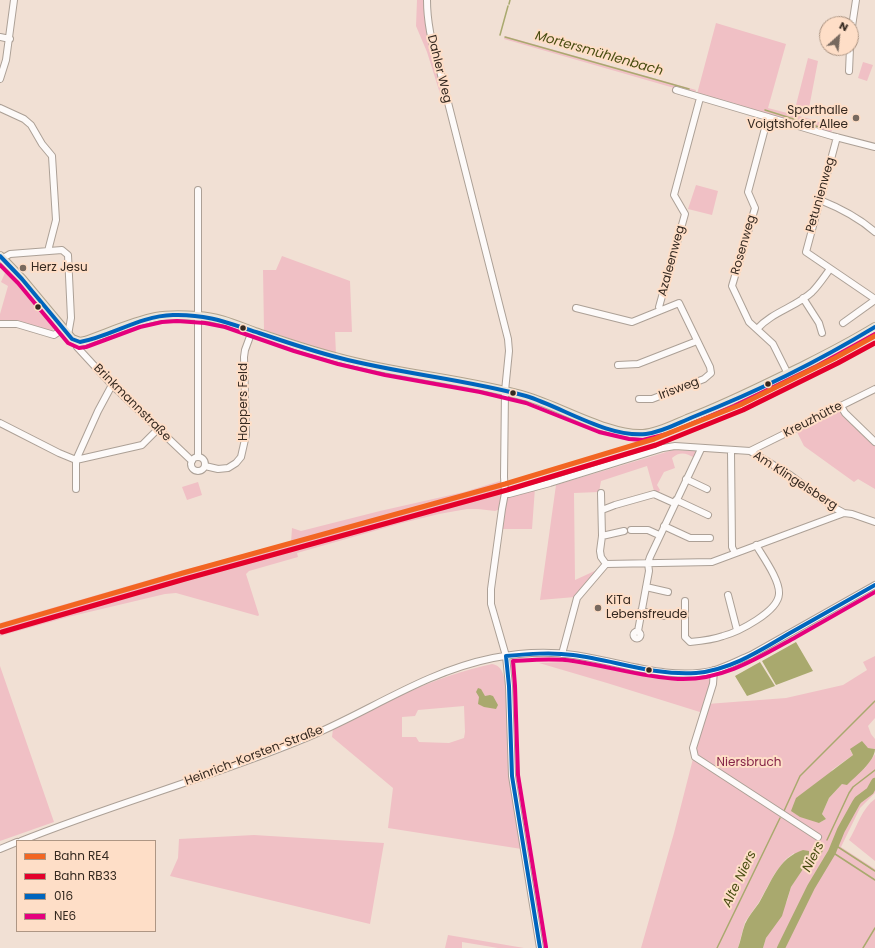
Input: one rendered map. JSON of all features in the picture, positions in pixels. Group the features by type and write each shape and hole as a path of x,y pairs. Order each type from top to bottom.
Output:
{"main road":[{"path":"2,257 72,339 79,342 156,317 199,316 223,319 252,331 339,358 505,391 547,404 612,429 628,433 641,434 652,432 701,414 788,374 844,346 875,327"}],"street":[{"path":"0,79 6,60 10,39 14,0"},
{"name":"Dahler Weg","path":"427,0 427,20 433,49 439,67 508,339 505,391 505,494 491,589 491,604 506,656 510,686 512,776 540,948"},
{"path":"853,16 856,0"},
{"path":"0,37 10,39"},
{"path":"849,71 850,56"},
{"path":"676,90 872,147 875,153"},
{"name":"Azaleenweg","path":"661,310 659,307 685,214 674,195 700,98"},
{"path":"0,108 24,119 31,125 42,144 52,156 56,220 48,251"},
{"name":"Rosenweg","path":"757,329 749,322 732,286 755,208 748,192 768,117"},
{"name":"Petunienweg","path":"830,269 806,252 837,137"},
{"path":"195,459 204,460 205,466 201,470 196,470 192,465 195,459 199,316 198,190"},
{"path":"820,200 840,208 857,218 875,232"},
{"path":"0,324 17,324 54,335 65,331 71,318 68,255 62,250 10,254 2,257"},
{"path":"788,374 773,344 757,329 784,309 812,292 830,269 875,300 843,323"},
{"path":"803,298 819,323 822,333"},
{"name":"Irisweg","path":"640,399 652,399 704,379 711,373 710,367 679,303 661,310"},
{"path":"576,308 632,322 661,310"},
{"name":"Hoppers Feld","path":"205,466 218,469 228,468 242,457 246,435 244,357 252,331"},
{"path":"618,365 638,364 697,341"},
{"name":"Brinkmannstraße","path":"79,342 77,347 112,385 158,429 195,459"},
{"path":"76,489 76,460 98,411 112,385"},
{"name":"Kreuzhütte","path":"750,451 875,389"},
{"path":"841,406 845,413 875,442"},
{"path":"0,422 59,453 76,460 142,445 158,429"},
{"name":"Am Klingelsberg","path":"505,494 550,483 662,448 675,446 701,449 750,451 785,471 833,507 844,513 852,514 875,522"},
{"path":"638,631 649,571 648,563 659,535 701,449"},
{"path":"731,451 732,547 735,553"},
{"path":"686,478 707,489"},
{"path":"601,493 602,536 600,546 601,557 606,564"},
{"path":"602,510 654,494 708,515"},
{"path":"562,654 577,598 606,564 712,562 756,544 844,513"},
{"path":"664,526 690,538 710,538"},
{"path":"631,530 648,530 659,535"},
{"path":"602,536 624,531"},
{"path":"685,601 685,636 690,642 704,641 724,636 767,612 775,605 779,595 778,585 756,544"},
{"name":"Heinrich-Korsten-Straße","path":"24,840 66,823 284,747 326,729 437,675 468,664 506,656 562,654 671,673 714,670 732,664 751,655 875,585"},
{"path":"646,587 668,592"},
{"path":"728,595 737,630"},
{"path":"641,611 664,616"},
{"path":"714,670 713,684 693,748 695,757 818,837"},
{"path":"0,849 16,842"}],"green space":[{"path":"417,0 429,0 430,28 445,70 440,68 449,105 443,103 427,52 416,26"},
{"path":"716,23 786,44 768,108 810,119 833,127 831,133 697,94"},
{"path":"505,36 696,90 695,94 504,39"},
{"path":"808,58 818,61 809,108 796,105"},
{"path":"863,62 873,65 867,81 858,78"},
{"path":"696,185 718,191 712,215 688,209"},
{"path":"282,256 350,281 352,332 335,332 336,354 264,330 263,270 276,270"},
{"path":"7,268 55,324 54,329 51,332 0,322 0,314 8,286 1,282"},
{"path":"839,411 875,445 875,489 858,479 854,482 804,446 797,432"},
{"path":"673,450 697,451 695,458 689,455 678,454 672,458 675,468 664,472 657,485 660,490 657,495 653,493 654,491 647,466 601,481 599,492 574,493 575,580 599,569 575,597 540,600 556,485"},
{"path":"500,481 503,494 500,509 495,511 467,509 402,523 297,553 298,557 249,571 246,574 259,615 258,616 176,593 165,594 68,617 0,636 0,623 183,570 291,543 292,528 301,531 464,492"},
{"path":"198,482 202,495 187,500 182,487"},
{"path":"535,488 532,529 502,529 506,497"},
{"name":"Niersbruch","path":"875,656 875,718 868,726 875,739 875,749 868,748 850,750 853,755 832,770 819,823 826,819 822,814 829,798 842,784 865,768 875,754 875,793 860,808 841,847 875,869 875,948 763,948 766,938 787,901 791,887 799,874 794,853 786,859 775,873 759,902 745,922 738,948 641,948 674,833 707,704 786,698 843,685 867,670 863,662"},
{"path":"565,662 673,677 716,672 703,713 539,663"},
{"path":"492,664 499,667 503,674 508,698 512,744 528,850 388,828 393,788 332,737 333,729 372,709 430,683 471,669","holes":["464,706 464,738 449,743 419,742 416,737 402,737 402,717 415,716 418,710"]},
{"path":"0,666 54,822 0,841"},
{"path":"875,799 875,861 849,840 863,812"},
{"path":"254,835 384,843 370,924 170,876 178,858 179,839"},
{"path":"448,935 524,948 498,948 462,942 462,948 445,948"}],"shaded area":[{"path":"796,642 813,671 776,685 762,661"},
{"path":"760,662 775,686 747,696 735,676"},
{"path":"478,688 481,689 485,696 493,696 498,705 496,709 484,707 478,704 479,697 476,692"},
{"path":"862,741 868,748 875,749 874,754 869,763 860,773 847,785 842,784 829,798 822,814 826,819 819,823 800,817 791,811 796,798 853,755 850,749"},
{"path":"803,850 809,851 809,860 791,887 782,916 766,938 763,948 738,948 746,921 759,903 776,872 787,859"}],"waterway":[{"name":"Mortersmühlenbach","path":"509,4 510,0"},
{"name":"Mortersmühlenbach","path":"500,35 508,6"},
{"name":"Mortersmühlenbach","path":"505,37 689,89"},
{"name":"Mortersmühlenbach","path":"765,110 819,127"},
{"path":"784,811 800,776 875,701"},
{"name":"Alte Niers","path":"827,840 853,787 875,770"},
{"name":"Niers","path":"781,948 811,887 832,852 841,830 856,803 870,791 875,782"},
{"name":"Alte Niers","path":"717,948 780,818"},
{"path":"835,845 875,871"},
{"name":"Alte Niers","path":"810,854 821,853 824,846"},
{"path":"832,852 875,880"},
{"path":"863,948 875,928"}],"rail line":[{"name":"RE4","path":"0,626 183,573 505,484 654,439 740,405 835,358 875,336"},
{"name":"RB33","path":"2,632 185,579 507,490 656,445 743,410 875,343"}],"transit line":[{"name":"016","path":"0,256 22,279 72,339 80,342 137,322 161,316 196,316 227,323 299,346 363,364 480,385 526,396 601,427 631,434 646,434 658,431 739,398 809,364 875,327"},
{"name":"NE6","path":"0,265 18,283 68,343 79,348 86,347 140,327 162,322 177,321 205,323 225,327 294,351 338,364 385,375 480,392 526,403 599,432 629,439 643,440 667,434 734,406 817,366 875,334"},
{"name":"016","path":"506,656 565,654 665,672 696,673 709,671 733,664 757,652 875,585"},
{"name":"NE6","path":"546,947 518,775 513,661 566,660 651,676 678,679 694,679 710,676 739,667 768,653 875,592"},
{"name":"016","path":"506,656 509,686 512,776 540,948"}],"place":[{"name":"Sporthalle Voigtshofer Allee","path":"856,118"},
{"name":"Herz Jesu","path":"23,268"},
{"name":"KiTa Lebensfreude","path":"598,608"}]}
